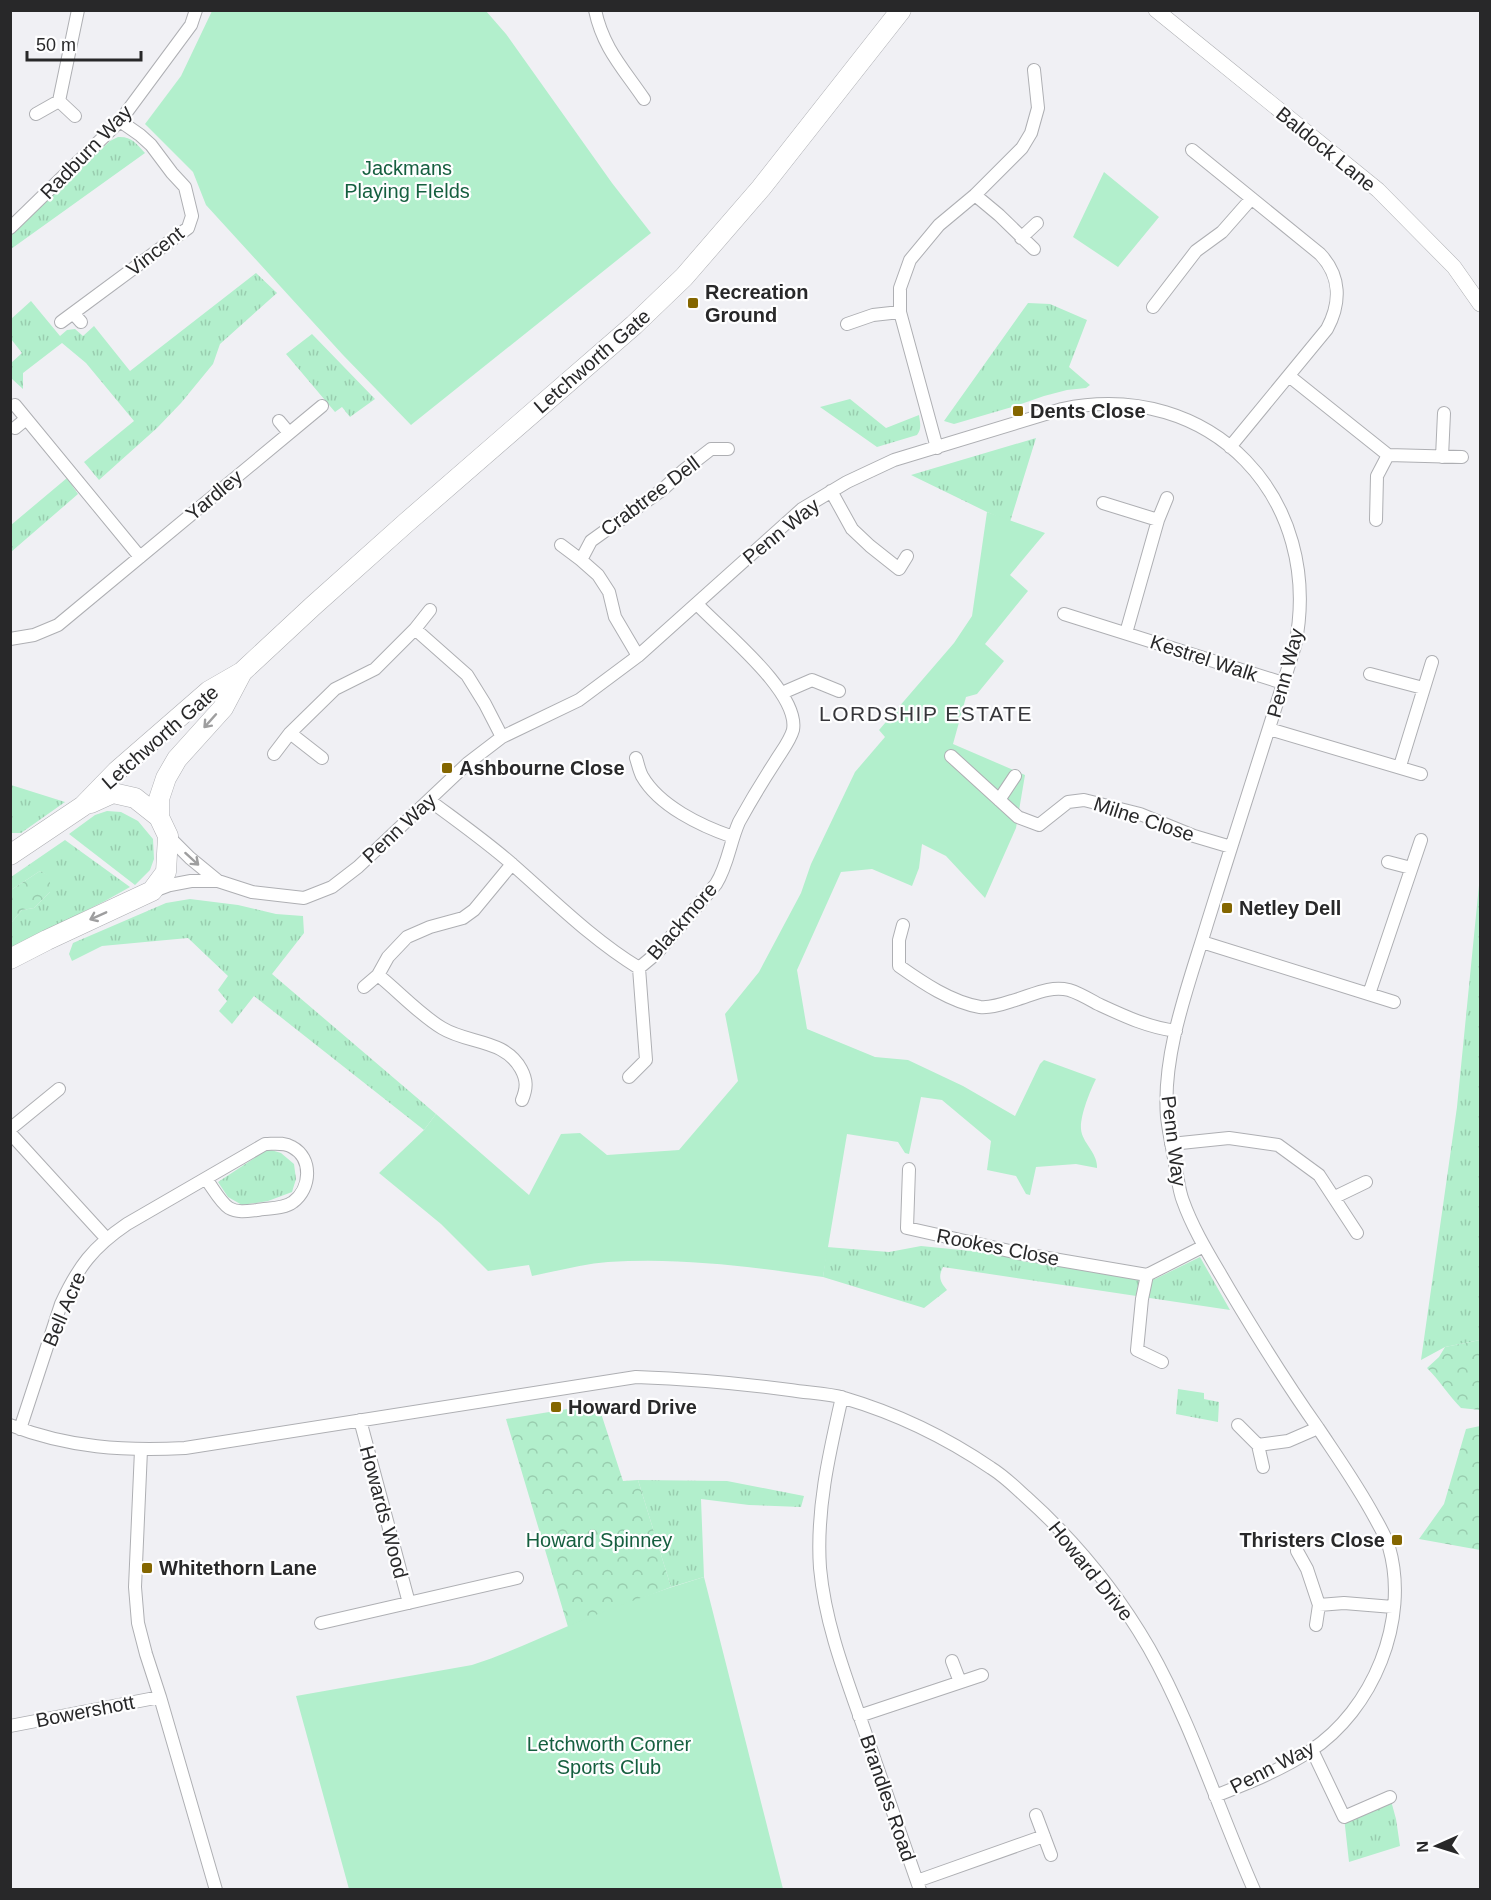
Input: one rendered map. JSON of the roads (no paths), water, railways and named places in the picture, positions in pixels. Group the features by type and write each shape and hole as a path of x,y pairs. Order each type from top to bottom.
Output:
{"main road":[{"name":"Letchworth Gate","path":"83,806 117,771 209,691 242,672 330,590 634,325 684,277 761,188 901,10"},
{"name":"Letchworth Gate","path":"159,818 159,799 166,778 177,759 223,708 242,672"},
{"name":"Letchworth Gate","path":"10,855 20,841 83,806 112,793 135,798 159,818 168,836 166,872 152,891"},
{"path":"10,959 152,891"}],"street":[{"path":"36,114 59,100 78,10"},
{"name":"Radburn Way","path":"10,228 120,121 191,25 196,10"},
{"path":"595,10 600,30 610,52 644,99"},
{"name":"Baldock Lane","path":"1156,10 1378,190 1454,267 1480,304"},
{"path":"937,448 900,312 900,288 910,261 939,225 975,195 1022,148 1031,133 1038,108 1034,70"},
{"path":"59,100 75,116"},
{"name":"Vincent","path":"61,322 77,318 181,234 188,228 192,216 185,187 151,145 120,121"},
{"path":"1192,150 1320,254 1328,262 1335,278 1338,296 1332,320 1327,329 1230,447"},
{"path":"975,195 1034,249"},
{"path":"1153,307 1197,251 1222,232 1251,199"},
{"path":"1021,238 1036,223"},
{"path":"847,324 873,315 900,312"},
{"path":"1289,376 1388,455 1462,458"},
{"name":"Penn Way","path":"152,891 190,881 218,881 252,892 304,898 332,887 349,874 468,763 502,737 579,700 638,656 802,509 847,482 894,460 1062,409 1110,403 1133,405 1185,419 1230,447 1262,479 1286,522 1296,554 1300,585 1299,624 1295,646 1176,1031 1167,1089 1167,1115 1171,1144 1182,1200 1204,1246 1244,1314 1357,1484 1389,1544 1394,1569 1393,1607 1389,1634 1373,1679 1355,1707 1312,1750 1263,1776 1215,1796"},
{"path":"15,405 140,557"},
{"name":"Yardley","path":"10,639 34,635 58,625 322,406"},
{"path":"1442,457 1444,413"},
{"path":"15,428 26,419"},
{"path":"279,421 289,433"},
{"name":"Crabtree Dell","path":"581,560 591,541 662,490 711,449 728,449"},
{"path":"1376,520 1377,476 1388,455"},
{"path":"831,491 852,529 870,546 899,569 907,556"},
{"name":"Kestrel Walk","path":"1126,633 1158,520 1167,498"},
{"path":"1103,503 1158,520"},
{"path":"561,545 598,575 609,592 615,617 638,656"},
{"name":"Blackmore","path":"639,968 657,953 716,884 747,807 792,731 791,710 782,693 740,644 719,627 697,604"},
{"path":"274,754 290,733 335,689 375,669 415,629 430,610"},
{"name":"Kestrel Walk","path":"1064,614 1283,683"},
{"path":"415,629 467,675 502,737"},
{"path":"1400,766 1432,662"},
{"path":"1370,674 1423,688"},
{"path":"782,693 812,680 840,691"},
{"path":"1269,729 1421,774"},
{"path":"290,733 322,758"},
{"name":"Milne Close","path":"951,756 1018,818 1039,825 1068,802 1076,800 1095,802 1140,814 1194,836 1231,847"},
{"path":"636,758 641,774 654,792 697,823 733,837"},
{"path":"999,800 1015,776"},
{"name":"Blackmore","path":"429,800 512,864 616,954 639,968"},
{"name":"Penn Way","path":"168,836 218,881"},
{"path":"1369,994 1421,840"},
{"path":"1388,862 1411,868"},
{"path":"364,987 378,975 388,957 407,937 430,927 463,918 474,910 512,864"},
{"path":"903,925 899,940 899,966 926,985 956,999 982,1008 1011,1002 1055,988 1070,990 1133,1020 1160,1029 1176,1031"},
{"path":"1202,942 1394,1002"},
{"name":"Blackmore","path":"629,1077 646,1060 639,968"},
{"path":"378,975 442,1028 456,1035 498,1047 508,1053 517,1062 525,1076 527,1084 522,1100"},
{"path":"10,1129 59,1089"},
{"path":"10,1133 106,1238"},
{"path":"1171,1144 1229,1138 1278,1145 1319,1175 1357,1233"},
{"name":"Bell Acre","path":"15,1427 69,1286 86,1259 106,1238 265,1144 283,1143 296,1148 305,1162 308,1182 305,1190 293,1202 270,1208 236,1211 224,1203 206,1179"},
{"name":"Rookes Close","path":"909,1169 907,1228 1018,1253 1148,1275"},
{"path":"1335,1197 1366,1182"},
{"path":"1162,1362 1137,1350 1142,1299 1148,1275 1204,1246"},
{"name":"Howard Drive","path":"15,1427 95,1448 141,1450 204,1446 636,1377 702,1380 842,1397 900,1419 962,1450 993,1469 1052,1521 1086,1558 1112,1592 1149,1649 1169,1687 1254,1890"},
{"name":"Brandles Road","path":"842,1397 822,1494 820,1569 830,1626 918,1885 1044,1836"},
{"name":"Howards Wood","path":"360,1420 409,1603"},
{"path":"1238,1425 1258,1445 1263,1467"},
{"path":"1258,1445 1288,1441 1318,1428"},
{"path":"141,1450 135,1587 138,1623 216,1890"},
{"path":"1298,1551 1319,1605 1316,1625"},
{"name":"Howards Wood","path":"321,1623 517,1578"},
{"path":"1319,1605 1344,1603 1393,1607"},
{"path":"952,1661 960,1682"},
{"name":"Brandles Road","path":"859,1716 982,1675"},
{"name":"Bowershott","path":"10,1726 160,1697"},
{"path":"1312,1750 1344,1817 1390,1797"},
{"path":"1036,1815 1051,1855"}],"place":[{"name":"Recreation Ground","path":"693,303"},
{"name":"Dents Close","path":"1018,411"},
{"name":"Ashbourne Close","path":"447,768"},
{"name":"Netley Dell","path":"1227,908"},
{"name":"Howard Drive","path":"556,1407"},
{"name":"Thristers Close","path":"1397,1540"},
{"name":"Whitethorn Lane","path":"147,1568"}],"district":[{"name":"LORDSHIP ESTATE","path":"926,714"}],"park label":[{"name":"Jackmans Playing FIelds","path":"407,180"},
{"name":"Howard Spinney","path":"599,1540"},
{"name":"Letchworth Corner Sports Club","path":"609,1756"}]}
